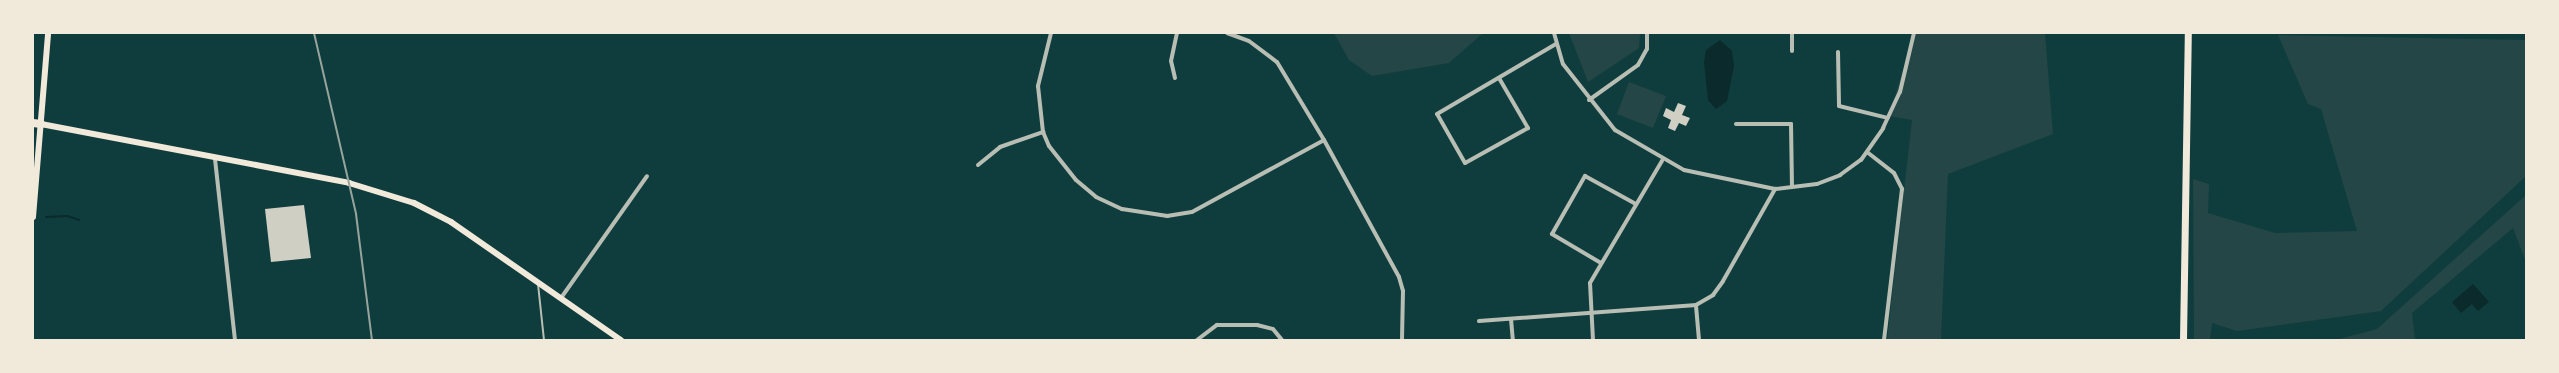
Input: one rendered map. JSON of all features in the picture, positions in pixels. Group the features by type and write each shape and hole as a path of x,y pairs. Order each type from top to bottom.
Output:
{"main road":[{"path":"33,217 37,123 48,33"},
{"path":"2183,340 2188,33"},
{"path":"37,123 215,159 349,183 414,203 451,222 622,340"}],"street":[{"path":"1049,33 1038,86 1043,132 1059,160 1096,197 1122,209 1167,216 1192,212 1213,202 1324,140"},
{"path":"1175,78 1172,60 1177,33"},
{"path":"1227,33 1249,42 1276,62 1324,140 1399,277 1403,291 1402,340"},
{"path":"1554,33 1563,64 1589,100 1614,130 1662,161 1707,177 1775,189 1817,184 1840,175 1866,152 1888,118 1900,92 1914,33"},
{"path":"1589,100 1638,65 1647,49 1647,33"},
{"path":"1792,33 1792,51"},
{"path":"1499,78 1528,128 1465,163 1437,114 1556,44"},
{"path":"1838,52 1839,106 1888,118"},
{"path":"1736,124 1791,124 1792,186"},
{"path":"978,165 1000,147 1043,132"},
{"path":"1866,152 1894,173 1902,189 1884,340"},
{"path":"215,159 235,340"},
{"path":"1593,340 1588,289 1601,263 1662,161"},
{"path":"562,298 647,176"},
{"path":"1601,263 1552,234 1585,176 1636,204"},
{"path":"1479,321 1591,314 1696,305 1713,295 1723,281 1775,189"},
{"path":"1696,305 1699,340"},
{"path":"1511,319 1512,340"},
{"path":"1197,340 1216,325 1244,324 1273,329 1282,340"}],"lane":[{"path":"538,281 544,340"}],"shaded area":[{"path":"1334,33 1483,33 1449,63 1372,76 1349,60"},
{"path":"1569,33 1640,33 1639,48 1588,82"},
{"path":"1914,33 2045,33 2053,134 1948,174 1941,340 1887,340 1912,120 1889,116"},
{"path":"2278,35 2526,40 2526,176 2381,311 2237,331 2212,323 2210,340 2194,340 2193,179 2209,184 2208,213 2275,233 2357,231 2321,109 2308,104"},
{"path":"1720,40 1732,51 1734,66 1727,101 1716,109 1708,100 1704,62 1706,50"},
{"path":"1629,82 1666,96 1653,128 1617,114"},
{"path":"2526,195 2526,262 2513,228 2412,313 2415,340 2336,340 2377,329"},
{"path":"2473,284 2489,302 2478,311 2472,304 2461,313 2452,302"}],"building":[{"path":"1678,103 1686,106 1682,115 1690,118 1686,126 1679,123 1675,131 1668,128 1671,120 1663,116 1666,108 1674,112"},
{"path":"304,205 311,258 271,262 265,209"}],"waterway":[{"path":"46,217 67,216 79,220"}],"railway":[{"path":"314,33 356,214 372,340"}]}
